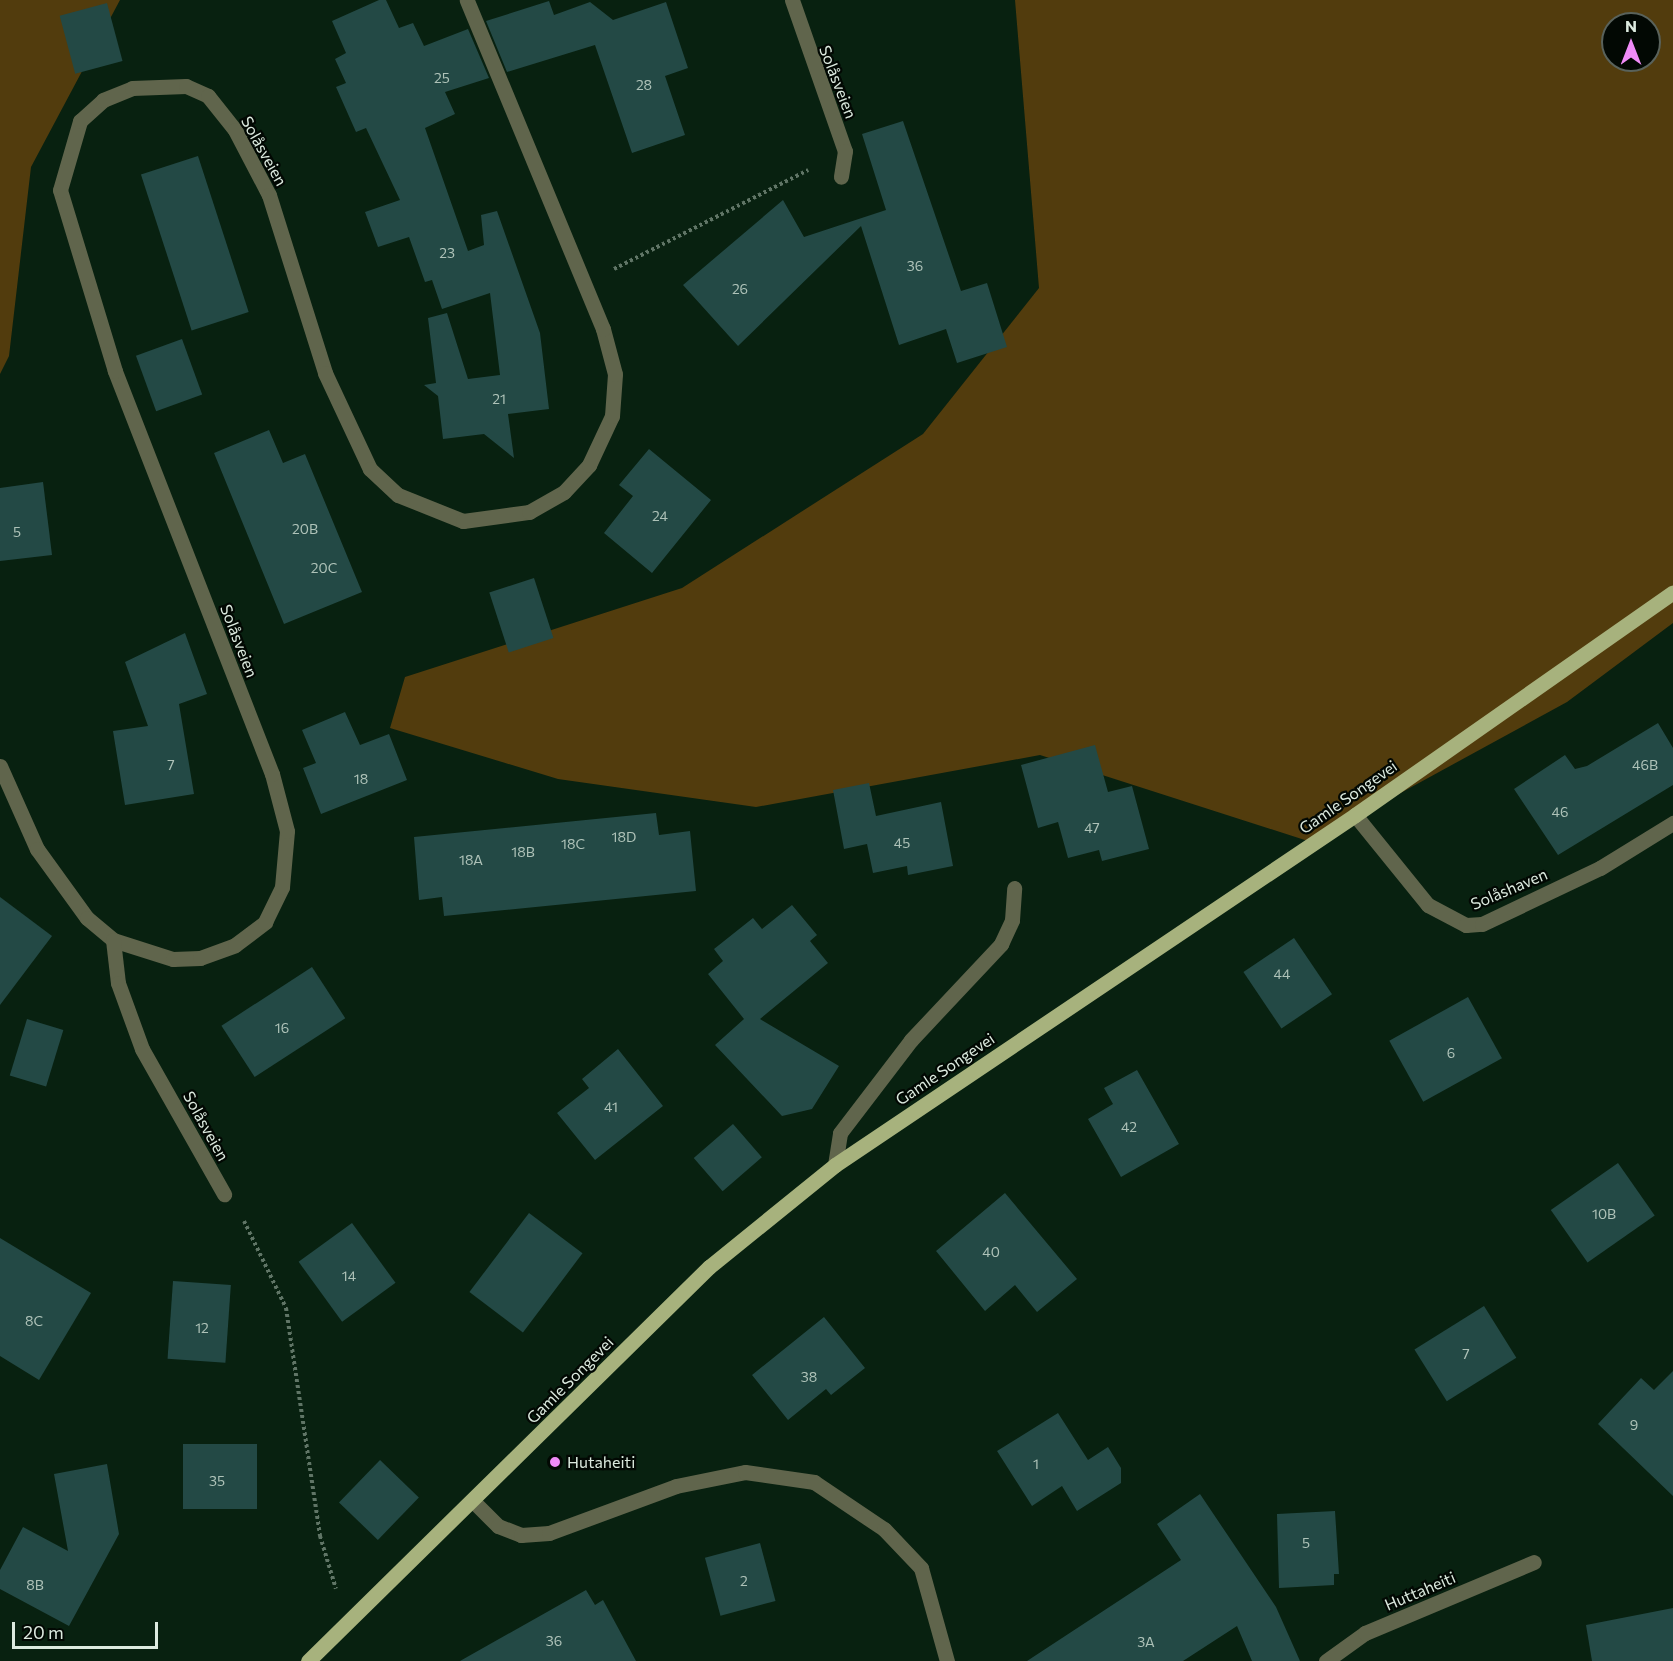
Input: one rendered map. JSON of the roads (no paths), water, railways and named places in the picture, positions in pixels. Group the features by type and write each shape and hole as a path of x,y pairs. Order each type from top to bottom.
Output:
{"main road":[{"name":"Gamle Songevei","path":"308,1661 474,1502 709,1267 834,1165 1354,815 1673,592"}],"street":[{"name":"Solåsveien","path":"0,766 37,849 87,918 113,940 173,959 200,958 235,945 265,922 282,887 287,831 272,774 115,371 75,252 60,190 80,121 103,100 132,88 186,86 208,96 235,130 269,195 325,373 370,469 398,495 429,512 463,521 529,513 564,492 589,465 612,416 615,374 584,284 467,0"},
{"name":"Solåsveien","path":"792,0 845,151 841,177"},
{"name":"Solåshaven","path":"1354,815 1428,905 1466,925 1482,924 1600,868 1673,823"},
{"path":"834,1165 840,1133 904,1049 1001,944 1012,920 1014,888"},
{"name":"Solåsveien","path":"113,940 118,983 142,1049 224,1194"},
{"path":"474,1502 498,1526 521,1535 549,1533 676,1486 746,1472 814,1482 884,1529 921,1568 947,1661"},
{"name":"Huttaheiti","path":"1326,1661 1365,1634 1534,1562"}],"place":[{"name":"Hutaheiti","path":"555,1462"}]}
